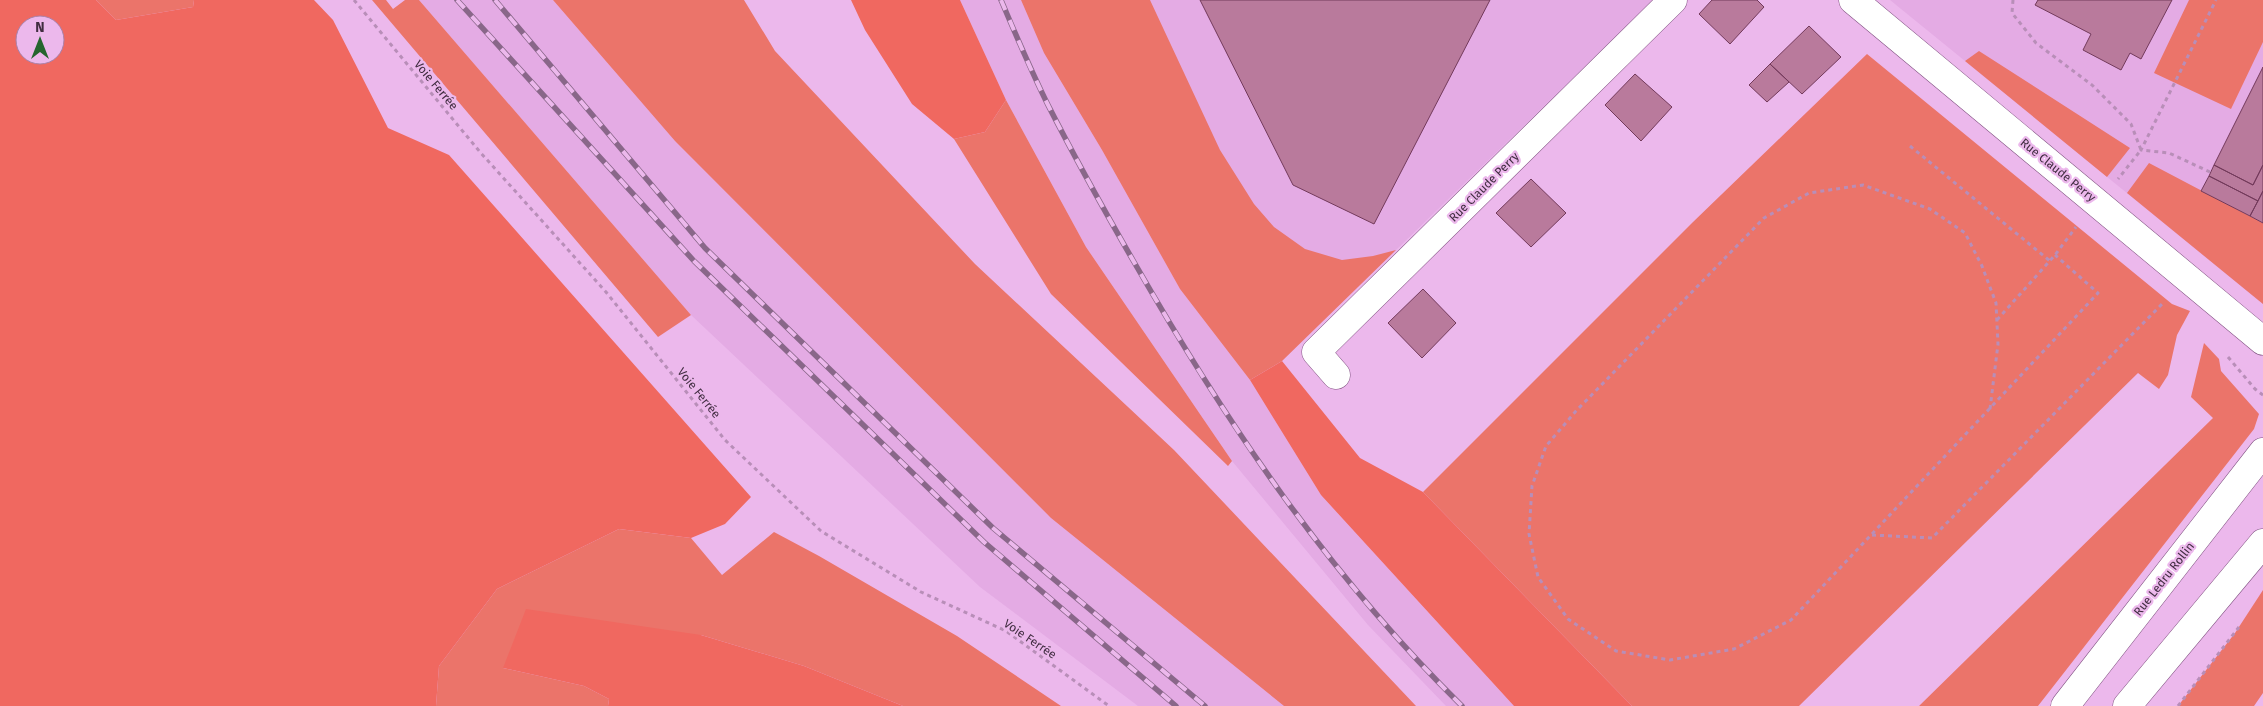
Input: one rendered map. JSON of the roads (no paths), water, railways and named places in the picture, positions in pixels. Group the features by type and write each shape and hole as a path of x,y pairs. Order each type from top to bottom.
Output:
{"street":[{"name":"Rue Claude Perry","path":"1336,375 1316,352 1673,0"},
{"name":"Rue Claude Perry","path":"1853,0 2263,341"},
{"name":"Rue Ledru Rollin","path":"2065,706 2263,452"},
{"path":"2127,706 2263,543"}],"railway":[{"path":"457,0 694,261 984,542 1176,706"},
{"path":"495,0 705,248 993,528 1205,706"},
{"path":"1001,0 1042,92 1090,184 1169,322 1243,439 1324,550 1367,604 1413,656 1462,706"}]}
